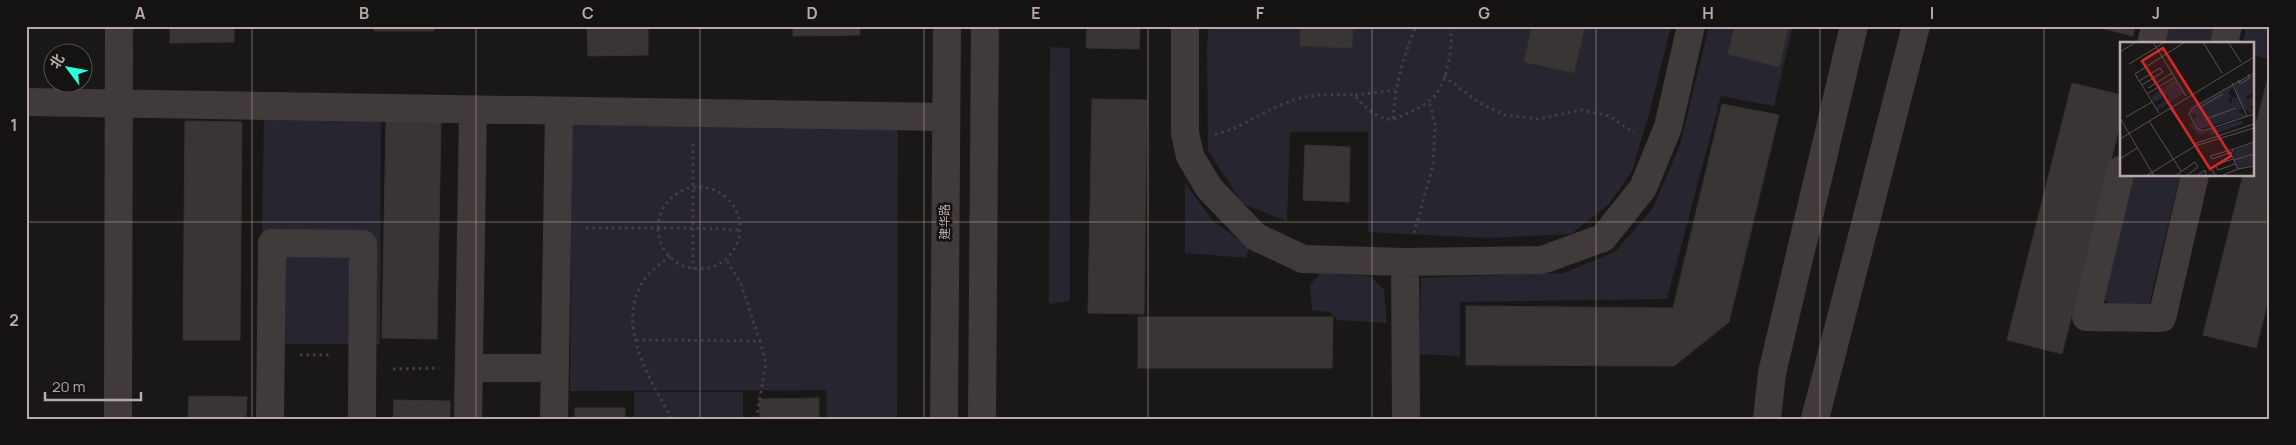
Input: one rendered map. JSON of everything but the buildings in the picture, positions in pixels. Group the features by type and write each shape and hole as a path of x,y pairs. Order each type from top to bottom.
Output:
{"street":[{"path":"118,419 119,26"},
{"name":"建华路","path":"944,419 947,26"},
{"path":"982,419 985,26"},
{"path":"1185,26 1185,133 1190,156 1209,188 1256,237 1303,259 1406,262 1542,260 1603,238 1643,188 1668,127 1691,26"},
{"path":"1767,419 1772,373 1854,26"},
{"path":"1815,419 1916,26"},
{"path":"2151,42 2155,26"},
{"path":"2224,42 2228,26"},
{"path":"26,102 945,117"},
{"path":"468,419 473,110"},
{"path":"554,419 559,111"},
{"path":"2120,174 2086,317 2162,318 2194,176"},
{"path":"270,419 272,243 363,244 362,419"},
{"path":"1406,262 1406,419"},
{"path":"469,368 555,368"}],"path":[{"path":"1392,119 1394,90 1404,56 1416,26"},
{"path":"1354,95 1374,114 1392,119 1416,110 1437,94 1448,66 1451,32 1449,26"},
{"path":"1444,76 1478,102 1505,116 1538,120 1582,110 1610,116 1658,150"},
{"path":"1185,133 1216,134 1246,124 1284,103 1319,93 1354,95 1394,90"},
{"path":"1406,262 1433,166 1436,125 1429,100"},
{"path":"692,113 693,269"},
{"path":"693,186 711,188 723,194 733,204 739,216 740,230 738,243 720,264 707,268 693,269 680,264 670,256 662,245 659,219 664,206 673,196 693,186"},
{"path":"557,229 659,227 740,230"},
{"path":"670,256 644,280 632,310 636,340 648,376 672,419"},
{"path":"726,259 740,284 766,364 756,419"},
{"path":"636,340 760,341"},
{"path":"270,356 469,368"}],"shaded area":[{"path":"1209,26 1301,26 1300,46 1352,48 1353,26 1532,26 1524,62 1574,73 1585,26 1671,26 1650,111 1632,171 1609,204 1571,234 1488,238 1368,232 1368,132 1290,132 1287,221 1243,204 1208,151 1207,44"},
{"path":"1709,26 1793,26 1774,106 1721,96 1667,299 1460,302 1460,356 1419,354 1421,278 1564,273 1615,252 1653,208 1680,145"},
{"path":"2168,26 2214,26 2210,42 2164,42"},
{"path":"2246,26 2270,26 2270,59 2254,55 2254,42 2243,42"},
{"path":"1050,47 1070,48 1070,301 1049,304"},
{"path":"572,107 898,107 897,419 827,419 826,390 570,391"},
{"path":"381,116 380,344 260,344 264,118"},
{"path":"2133,176 2180,176 2149,305 2115,309 2104,299"},
{"path":"1185,183 1213,221 1249,247 1246,258 1185,253"},
{"path":"1320,273 1370,276 1384,290 1387,323 1338,320 1329,312 1312,310 1310,285"},
{"path":"634,392 743,392 743,419 634,419"}]}
